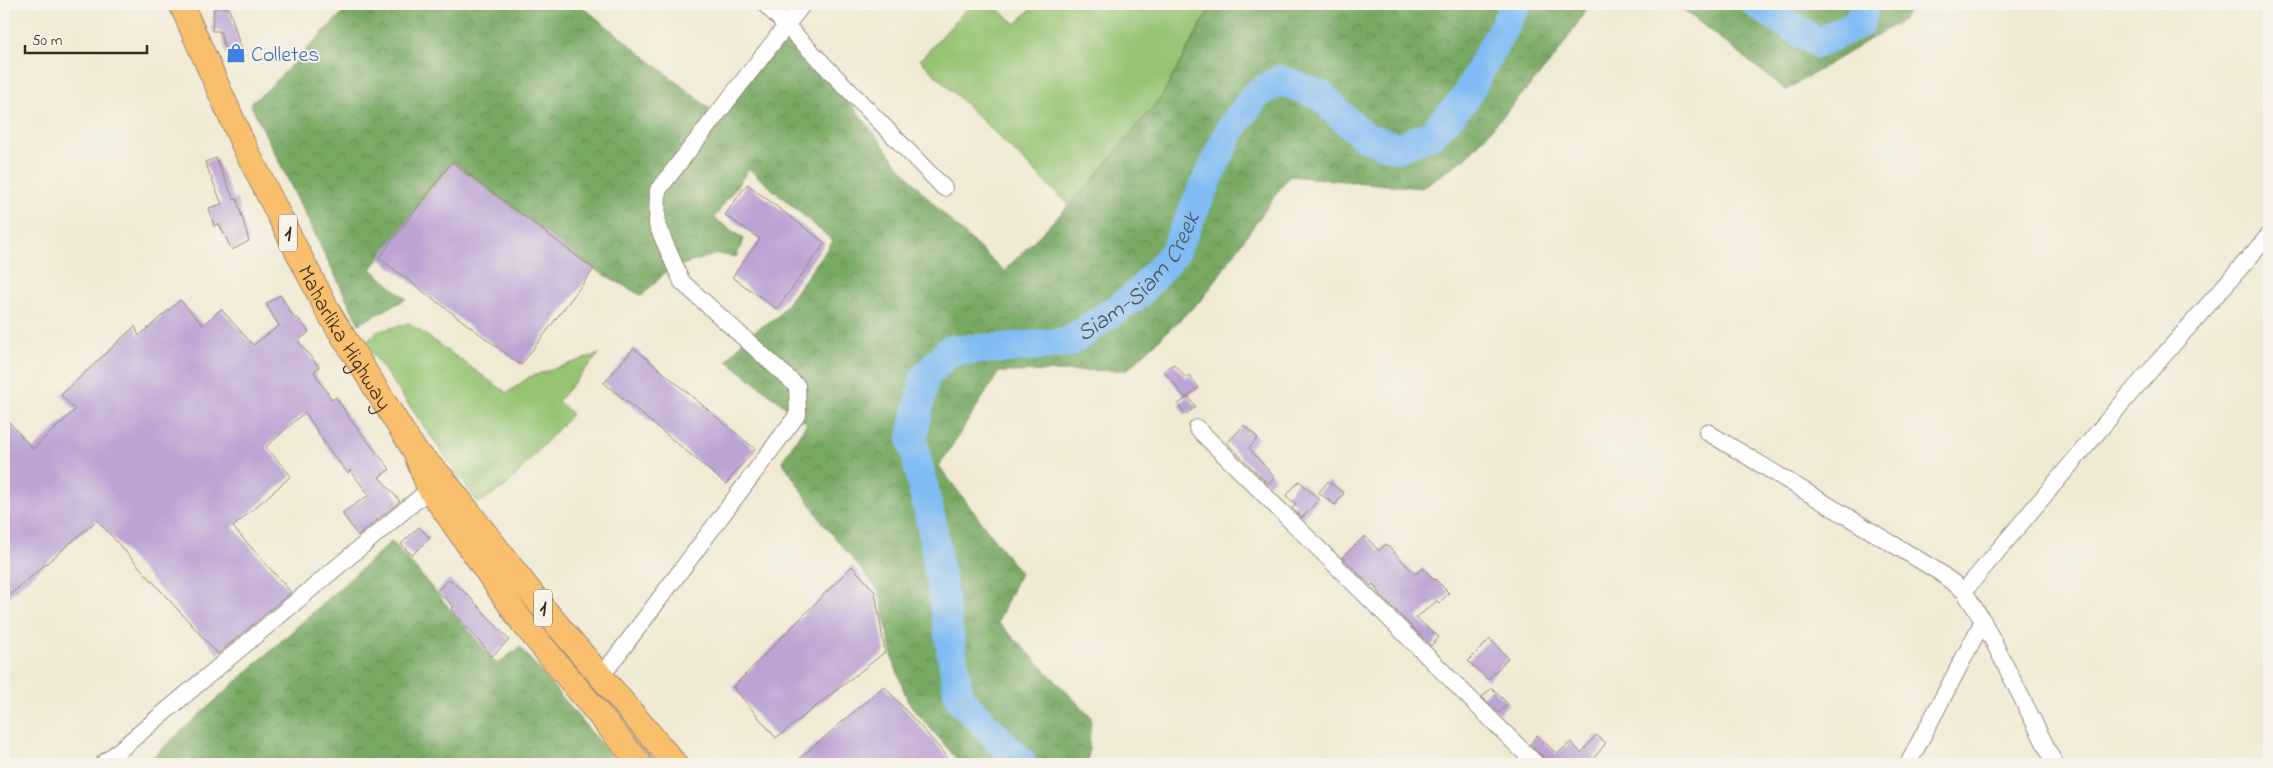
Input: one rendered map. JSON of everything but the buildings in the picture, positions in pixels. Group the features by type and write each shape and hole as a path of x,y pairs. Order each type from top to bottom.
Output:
{"highway":[{"name":"Maharlika Highway","path":"181,4 244,146 340,332 522,622 640,764"},
{"name":"Maharlika Highway","path":"436,483 674,764"}],"street":[{"path":"765,4 944,188"},
{"path":"601,677 798,414 797,386 682,282 657,225 658,190 785,24 803,4"},
{"path":"1964,590 2129,395 2269,235"},
{"path":"1197,428 1536,764"},
{"path":"1707,432 1939,572 1964,590 1982,621 2055,764"},
{"path":"102,764 436,483"},
{"path":"1908,764 1982,621"}],"green space":[{"path":"351,4 579,4 719,116 783,35 820,68 920,190 955,226 1004,271 1088,186 1163,94 1213,4 1590,4 1556,56 1467,157 1421,188 1289,176 1203,298 1127,370 999,372 939,466 1020,573 998,622 1091,717 1088,764 961,764 908,702 893,660 879,591 823,523 782,461 807,423 727,361 746,337 778,316 833,241 749,169 714,218 744,239 736,257 717,254 669,269 642,296 594,269 452,162 371,269 406,299 359,324 250,103 264,93"},
{"path":"971,4 992,4 1016,24 1035,4 1199,4 1208,11 1163,94 1088,186 1068,204 920,60"},
{"path":"1676,4 1914,4 1904,19 1786,90"},
{"path":"409,323 507,393 529,377 599,354 558,401 572,414 506,486 478,503 365,343 376,332"},
{"path":"392,541 497,664 520,647 618,764 145,764"}],"waterway":[{"name":"Siam-Siam Creek","path":"1022,764 959,698 932,526 912,438 925,377 950,350 1006,348 1069,342 1137,295 1174,253 1230,130 1256,95 1280,80 1322,96 1365,137 1398,148 1432,134 1464,100 1516,4"},
{"name":"Siam-Siam Creek","path":"1756,4 1818,43 1860,23 1865,4"}],"place":[{"name":"Colletes","path":"236,53"}]}
